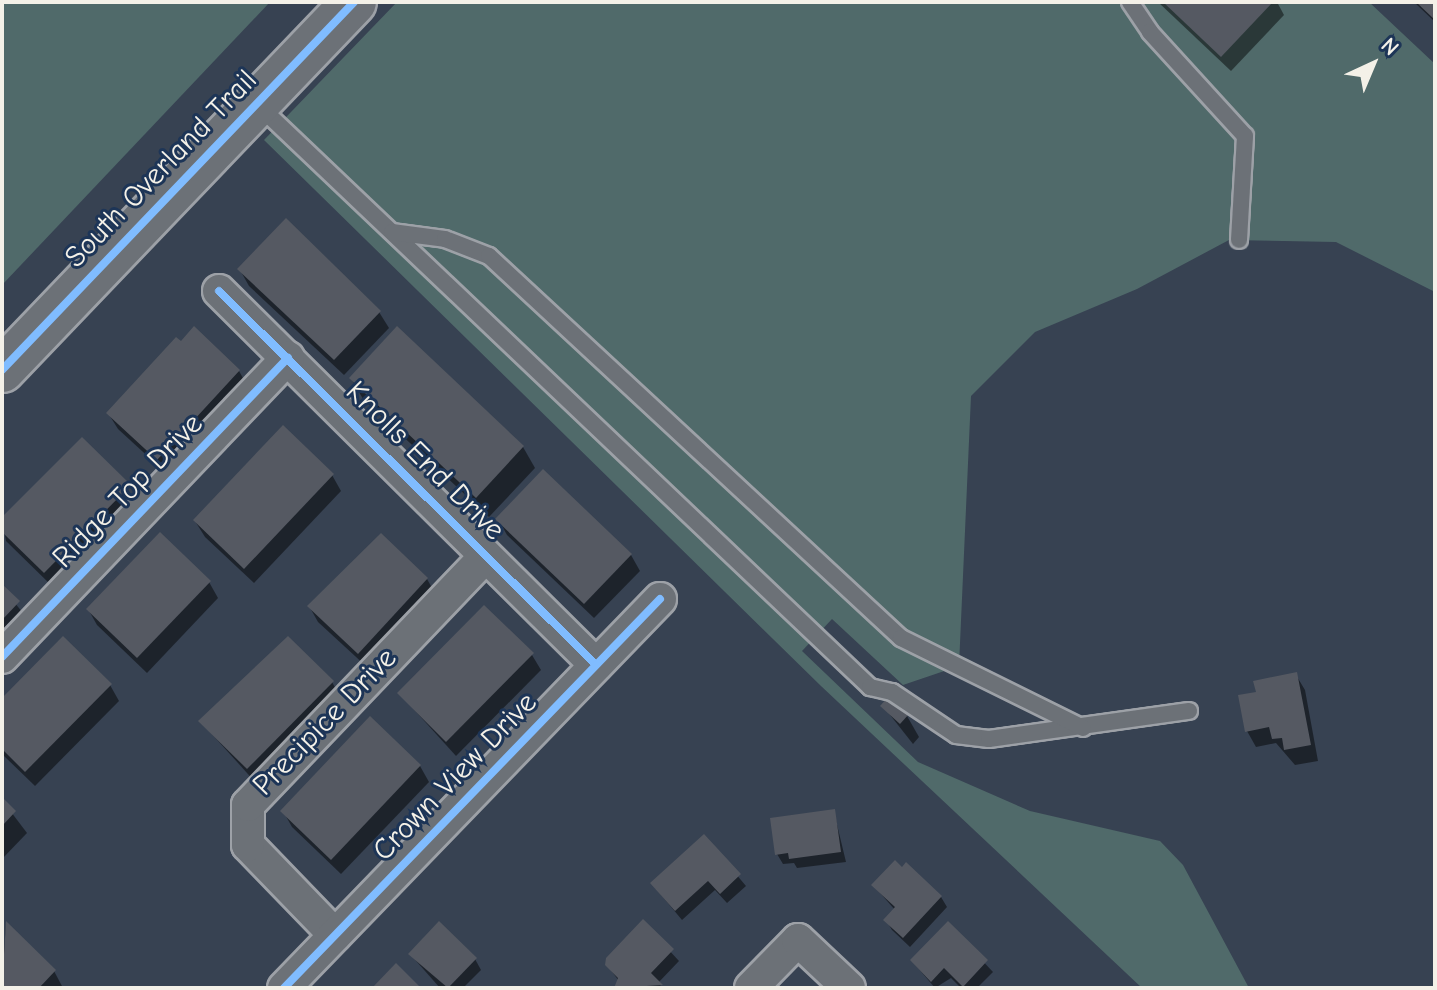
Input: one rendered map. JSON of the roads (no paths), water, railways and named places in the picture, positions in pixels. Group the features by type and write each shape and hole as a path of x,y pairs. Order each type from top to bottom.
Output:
{"main road":[{"name":"South Overland Trail","path":"2,370 354,2"}],"street":[{"name":"Knolls End Drive","path":"219,291 596,665"},
{"name":"Ridge Top Drive","path":"2,657 288,358"},
{"name":"Precipice Drive","path":"335,935 248,845 248,805 486,556"},
{"name":"Crown View Drive","path":"284,988 660,599"},
{"path":"751,988 798,940 849,988"}],"lane":[{"path":"1130,2 1150,32 1245,136 1239,240"},
{"path":"257,103 870,687 892,692 956,735 989,739 1189,711"},
{"path":"392,232 445,239 489,256 901,638 1083,728"}]}
